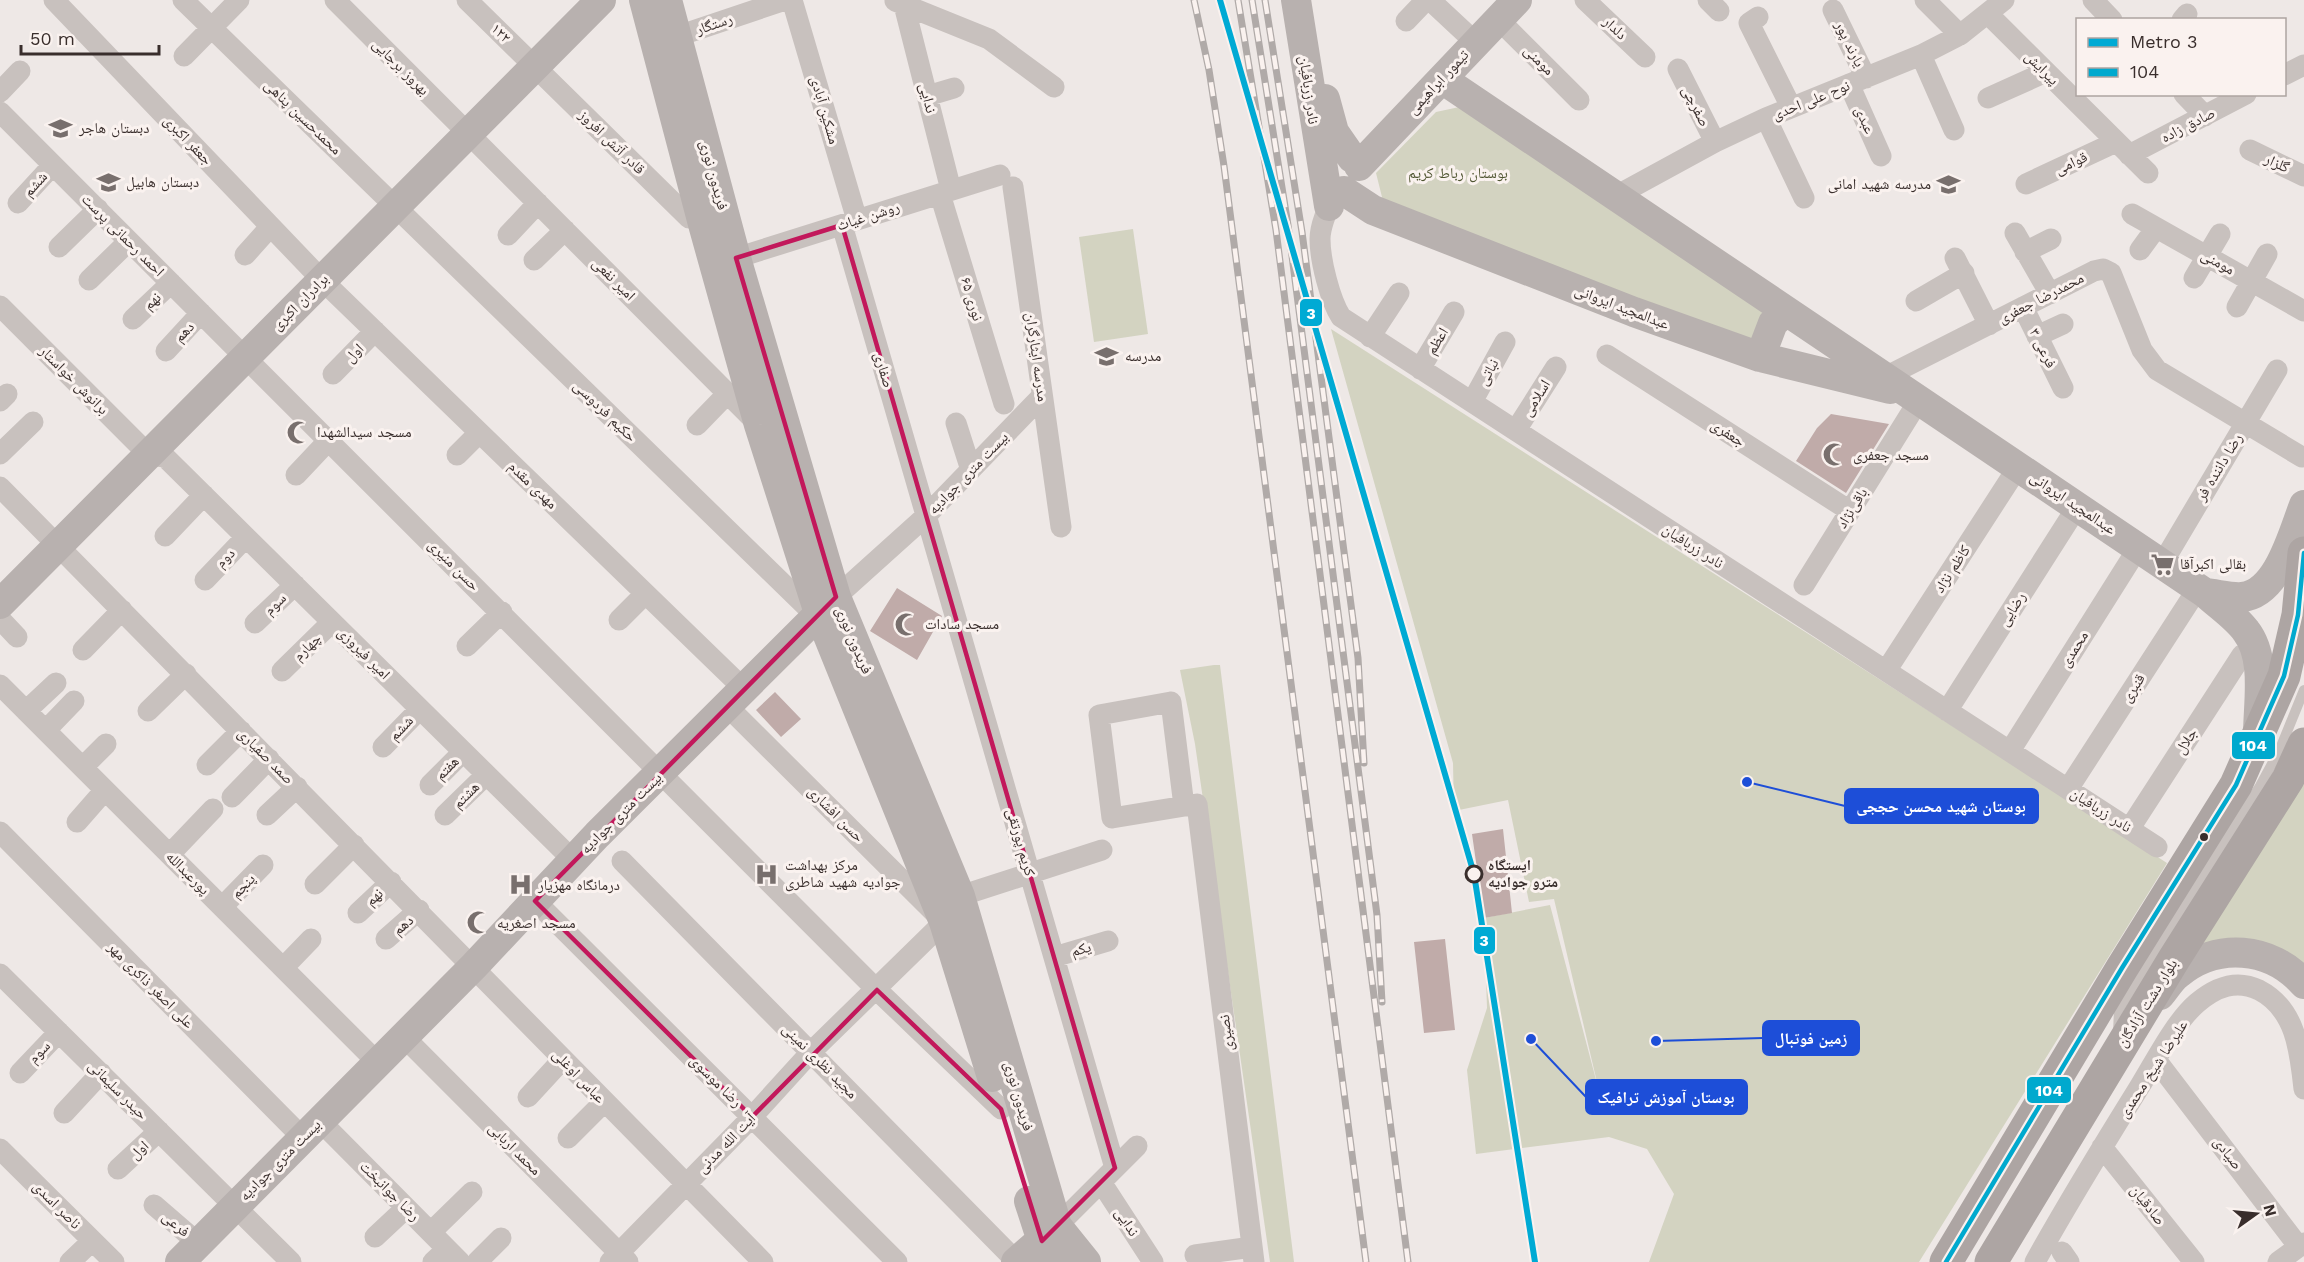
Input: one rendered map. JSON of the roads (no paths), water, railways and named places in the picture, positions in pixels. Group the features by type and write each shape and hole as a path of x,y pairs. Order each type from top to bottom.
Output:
{"main road":[{"path":"1946,1262 2122,968 2236,785 2258,737 2294,683 2304,553"},
{"name":"بلوار دشت آزادگان","path":"1991,1262 2120,1047 2288,779 2304,744"}],"street":[{"name":"جعفر اکبری","path":"54,0 322,280"},
{"name":"محمدحسین پناهی","path":"183,0 394,207"},
{"path":"184,56 239,0"},
{"name":"بهروز برجایی","path":"335,0 468,133"},
{"name":"۱۲۲","path":"467,0 534,66"},
{"name":"فریدون نوری","path":"644,0 667,39"},
{"name":"فریدون نوری","path":"667,0 667,39 725,262 824,609 960,896 1052,1243"},
{"name":"رستگار","path":"667,39 785,0"},
{"name":"مشکین آبادی","path":"792,0 850,222"},
{"name":"نادر زربافیان","path":"1296,0 1320,166 1334,192 1320,238 1336,309 1341,317 2157,847"},
{"name":"نادر زربافیان","path":"1308,0 1329,120 1356,162"},
{"path":"1406,21 1428,0 1475,42"},
{"name":"دلدار","path":"1585,0 1645,57"},
{"path":"1925,0 1960,35"},
{"name":"نوح علی احدی","path":"1616,196 1714,142 1766,118 1922,55 1960,35 2004,0"},
{"path":"2093,0 2110,18"},
{"path":"910,4 988,39 1054,87"},
{"name":"ندایی","path":"910,4 946,192"},
{"name":"برادران اکبری","path":"0,604 534,66 587,5"},
{"name":"تیمور ابراهیمی","path":"1334,192 1358,183 1356,162 1442,79 1508,10"},
{"name":"مومنی","path":"1508,10 1579,100"},
{"name":"یارند پور","path":"1833,10 1858,81"},
{"name":"پیرایش","path":"1988,14 2148,173"},
{"path":"1754,20 1791,107"},
{"path":"1922,55 1954,130"},
{"path":"2286,74 2304,64"},
{"name":"قادر آتش افروز","path":"534,66 688,218"},
{"name":"صفرچی","path":"1677,69 1714,142"},
{"path":"0,92 20,71"},
{"path":"1988,98 2046,72"},
{"name":"عبدالمجید ایروانی","path":"1442,79 2202,590 2246,630 2259,660 2258,737"},
{"name":"عبدی","path":"1858,81 1881,156"},
{"path":"927,96 954,88"},
{"path":"2186,96 2205,116"},
{"name":"صادق زاده","path":"2123,148 2205,116 2242,96"},
{"path":"1766,118 1804,198"},
{"name":"احمد رحمانی پرست","path":"4,124 53,165 246,357"},
{"name":"امیر نفعی","path":"468,133 565,230 622,278 759,425"},
{"name":"قوامی","path":"2026,184 2123,148"},
{"name":"گلزار","path":"2250,150 2304,176"},
{"name":"ششم","path":"18,203 53,165"},
{"name":"روشن غیاث","path":"725,262 946,192 1006,181"},
{"name":"مدرسه ایثارگران","path":"1006,181 1042,396 1061,527"},
{"name":"نوری ۶۵","path":"946,192 1004,404"},
{"name":"عبدالمجید ایروانی","path":"1334,192 1373,210 1634,312 1760,357 1915,397"},
{"path":"508,235 538,203"},
{"name":"حکیم فردوسی","path":"394,207 824,609"},
{"path":"59,247 98,209"},
{"name":"مومنی","path":"2132,214 2304,311"},
{"name":"صفاری","path":"850,222 926,516"},
{"path":"245,255 270,227"},
{"path":"2140,250 2156,228"},
{"path":"534,260 565,230"},
{"path":"2015,233 2050,294"},
{"path":"2194,278 2220,234"},
{"path":"2025,252 2051,239"},
{"path":"89,280 129,241"},
{"path":"2236,307 2267,254"},
{"name":"فریدون نوری","path":"725,262 759,425 824,609 944,922 1001,1109 1052,1243 1086,1262"},
{"path":"1916,301 1960,266 1989,325"},
{"name":"محمدرضا جعفری","path":"1885,377 2094,271 2103,269 2111,273 2149,362 2157,370 2302,457"},
{"name":"مهدی مقدم","path":"322,280 645,594 735,697"},
{"name":"نهم","path":"134,318 171,283"},
{"path":"1370,337 1399,293"},
{"name":"برانوش خواستار","path":"0,306 149,455"},
{"name":"فرعی ۳","path":"2023,307 2063,388"},
{"path":"1760,357 1773,323 1786,311"},
{"name":"دهم","path":"166,351 201,312"},
{"name":"اعظم","path":"1420,369 1454,312"},
{"path":"2037,336 2063,324"},
{"name":"اول","path":"333,374 375,331"},
{"name":"نباتی","path":"1472,402 1505,342"},
{"name":"جعفری","path":"1606,355 1850,511"},
{"name":"حسن منیری","path":"246,357 877,990 1001,1109"},
{"name":"اسلامی","path":"1516,430 1556,367"},
{"name":"رضا داننده‌ فر","path":"2150,556 2245,424 2277,370"},
{"path":"697,425 728,393"},
{"name":"بیست متری جوادیه","path":"189,1252 474,966 735,697 824,609 926,516 1042,396"},
{"name":"باقی‌نژاد","path":"1804,585 1850,511 1915,397"},
{"path":"0,454 33,422"},
{"path":"956,423 971,470"},
{"path":"457,455 479,433"},
{"path":"296,475 329,440"},
{"name":"امیر فیروزی","path":"149,455 165,457 574,861"},
{"name":"کاظم نژاد","path":"1886,671 2018,467"},
{"name":"صمد صفیاری","path":"0,487 474,966"},
{"path":"165,536 204,495"},
{"path":"2202,590 2244,597 2267,585 2280,564 2304,505"},
{"name":"رضایی","path":"1947,711 2077,507"},
{"name":"کریم پورتقی","path":"926,516 1054,957 1108,1175"},
{"name":"دوم","path":"205,580 246,537"},
{"name":"محمدی","path":"2010,751 2150,556"},
{"name":"سوم","path":"255,623 295,585"},
{"name":"قنبری","path":"2068,789 2202,590"},
{"path":"619,621 645,594"},
{"path":"83,650 122,610"},
{"path":"467,646 502,612"},
{"path":"0,619 17,637"},
{"name":"چهارم","path":"282,671 332,622"},
{"name":"جلال","path":"2130,828 2242,654"},
{"path":"148,711 186,675"},
{"path":"26,711 56,682"},
{"name":"پورعبدالله","path":"0,685 377,1062"},
{"name":"حسن افشاری","path":"735,697 944,922"},
{"path":"46,730 74,701"},
{"name":"نصیری","path":"1191,805 1112,818 1099,715 1170,702 1191,805 1253,1255"},
{"name":"ششم","path":"383,747 420,709"},
{"path":"207,765 241,731"},
{"path":"83,767 106,744"},
{"name":"هفتم","path":"430,785 463,752"},
{"path":"232,797 269,759"},
{"name":"هشتم","path":"445,815 486,775"},
{"path":"267,815 297,787"},
{"path":"77,822 105,790"},
{"path":"170,854 213,809"},
{"name":"علی اصغر ذاکری مهر","path":"0,832 311,1129"},
{"path":"315,884 354,844"},
{"path":"960,896 1102,850"},
{"name":"مجید نظری نمینی","path":"622,861 1016,1262"},
{"name":"پنجم","path":"222,907 263,865"},
{"name":"نهم","path":"358,913 391,882"},
{"name":"رضا موسوی","path":"535,901 897,1262"},
{"name":"دهم","path":"386,939 419,910"},
{"name":"آیت‌ الله مدنی","path":"619,1259 811,1052 944,922"},
{"path":"283,968 311,939"},
{"name":"یکم","path":"1054,957 1108,941"},
{"path":"2120,1047 2177,974 2205,957 2223,952 2259,955 2286,968 2304,984"},
{"name":"عباس اوغلی","path":"474,966 763,1262"},
{"name":"حیدر سلیمانی","path":"0,974 291,1262"},
{"name":"علیرضا شیخ محمدی","path":"2035,1262 2156,1060 2196,1004 2222,986 2246,984 2273,997 2291,1022 2300,1052 2304,1089"},
{"name":"سوم","path":"20,1073 59,1032"},
{"name":"محمد اربابی","path":"403,1035 619,1259"},
{"path":"528,1096 563,1059"},
{"name":"صیادی","path":"2156,1060 2301,1245"},
{"path":"64,1113 101,1073"},
{"path":"568,1138 604,1101"},
{"name":"رضا جوانبخت","path":"311,1129 406,1208 431,1232 447,1258"},
{"name":"اول","path":"118,1169 159,1131"},
{"path":"1016,1262 1052,1243 1108,1175 1137,1146"},
{"name":"صادقیان","path":"2103,1147 2194,1262"},
{"name":"ناصر اسدی","path":"0,1149 114,1262"},
{"name":"ندایی","path":"1108,1175 1153,1262"},
{"path":"431,1232 472,1192"},
{"name":"فرعی","path":"154,1205 189,1252"},
{"path":"375,1237 406,1208"},
{"path":"477,1262 501,1238"},
{"path":"70,1262 92,1241"},
{"path":"2278,1262 2301,1245"},
{"path":"1195,1255 1253,1255"}],"lane":[{"path":"2120,1047 2118,1009 2260,786 2280,749 2294,683"}],"railway":[{"path":"1194,0 1209,70 1224,166 1366,1262"},
{"path":"1238,0 1276,230 1408,1262"},
{"path":"1252,0 1288,225 1377,915 1382,1002"},
{"path":"1265,0 1302,232 1358,658 1364,763"}],"metro line":[{"name":"3","path":"1220,0 1474,874 1535,1262"}],"place":[{"name":"دبستان هاجر","path":"61,128"},
{"name":"دبستان هابیل","path":"108,182"},
{"name":"مدرسه شهید امانی","path":"1949,184"},
{"name":"مدرسه","path":"1107,356"},
{"name":"مسجد سیدالشهدا","path":"299,432"},
{"name":"مسجد جعفری","path":"1835,455"},
{"name":"بقالی اکبرآقا","path":"2162,564"},
{"name":"مسجد سادات","path":"907,624"},
{"name":"بوستان شهید محسن حججی","path":"1747,782"},
{"name":"مرکز بهداشت جوادیه شهید شاطری","path":"767,874"},
{"name":"ایستگاه مترو جوادیه","path":"1474,874"},
{"name":"درمانگاه مهزیار","path":"520,885"},
{"name":"مسجد اصغریه","path":"479,923"},
{"name":"بوستان آموزش ترافیک","path":"1531,1039"},
{"name":"زمین فوتبال","path":"1656,1041"}],"park label":[{"name":"بوستان رباط کریم","path":"1458,173"}]}
